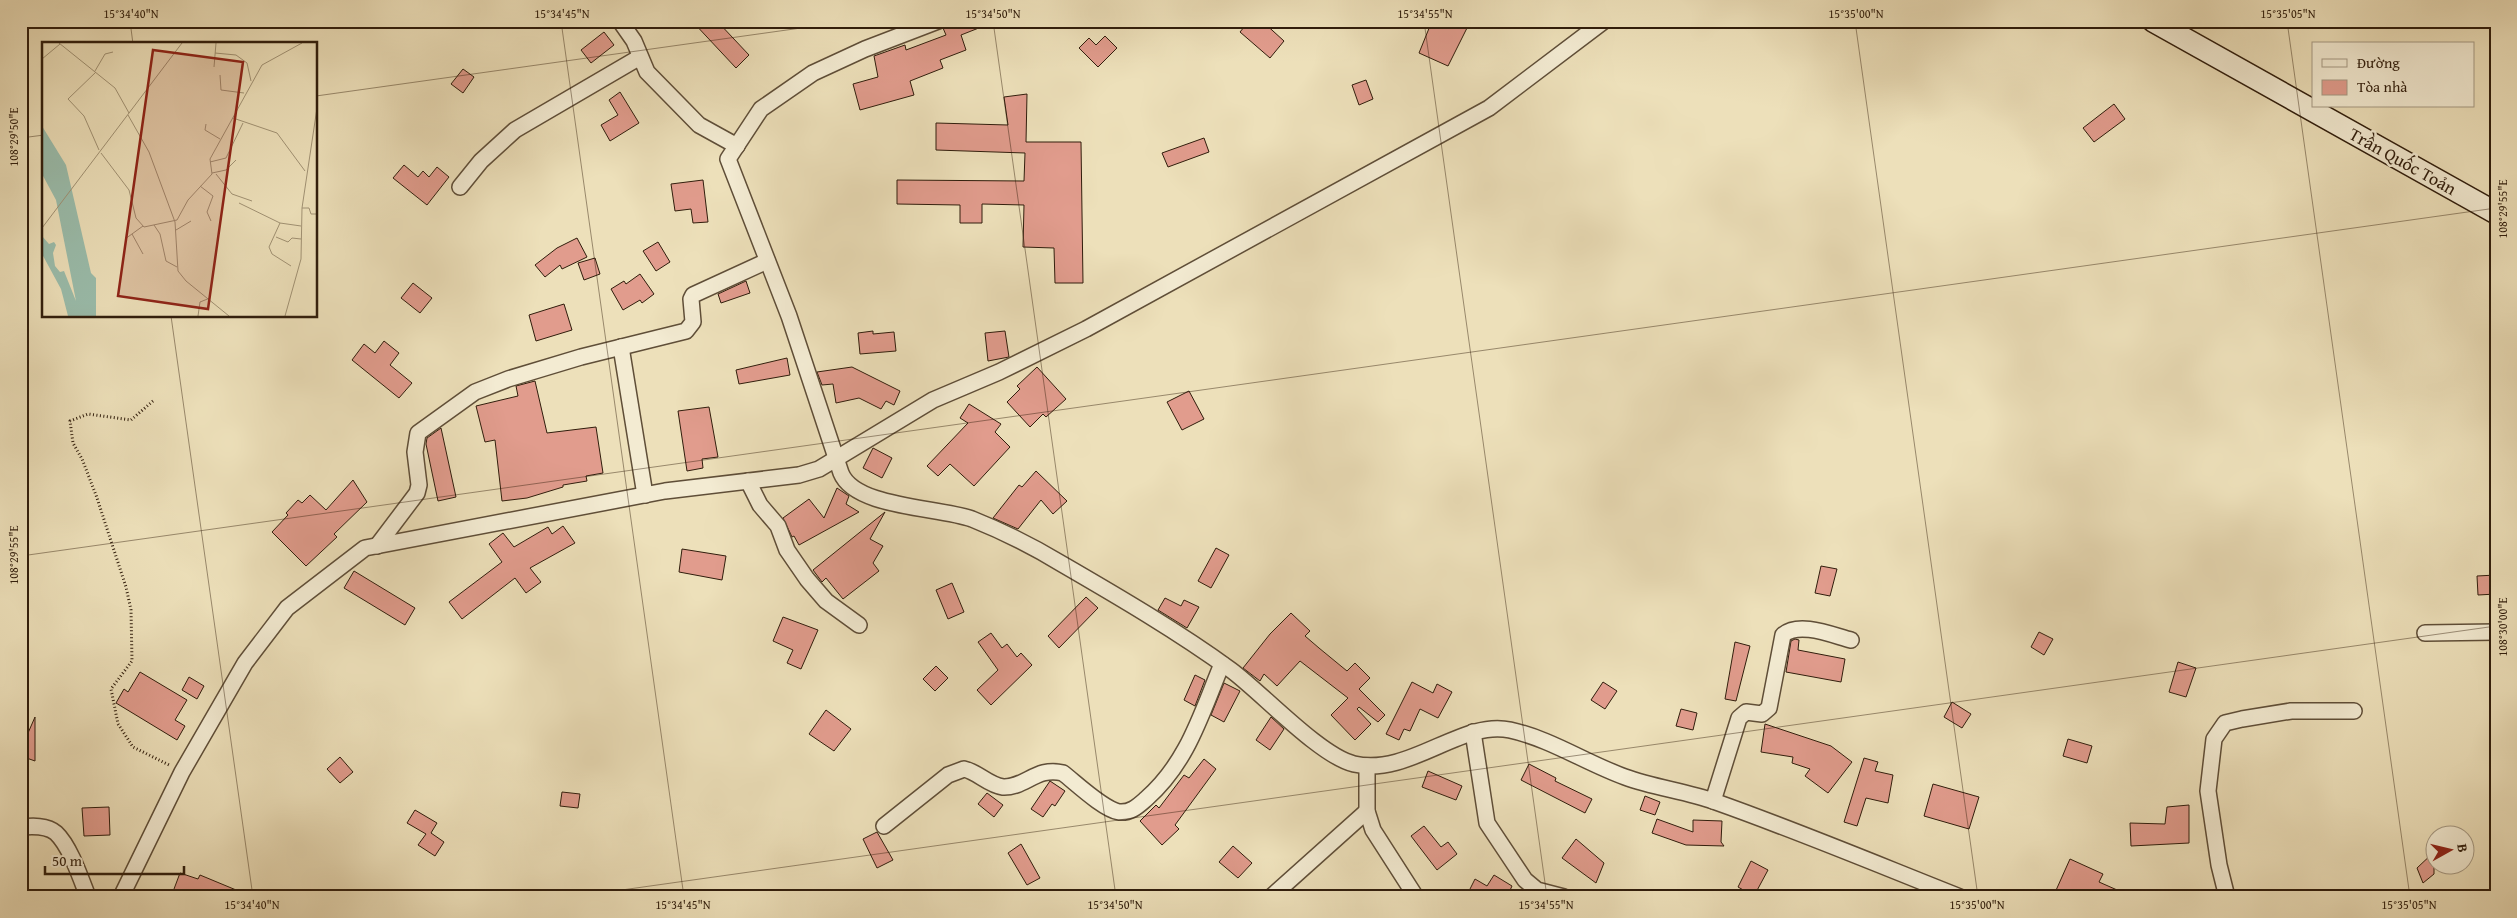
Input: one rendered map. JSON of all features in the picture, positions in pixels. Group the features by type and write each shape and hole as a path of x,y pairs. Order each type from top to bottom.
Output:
{"main road":[{"name":"Trần Quốc Toản","path":"2153,21 2496,213"}],"street":[{"path":"620,21 631,36 647,72 698,124 737,146"},
{"path":"938,21 865,49 813,73 761,109 728,159 809,372 844,482 854,490 880,499 970,518 1059,562 1222,664 1338,758 1353,764 1367,766 1388,764 1423,754 1473,732 1492,728 1508,729 1542,740 1625,777 1714,801 1950,895"},
{"path":"121,897 182,772 245,663 287,608 365,548 645,495 799,475 819,469 933,400 999,372 1086,329 1489,108 1604,21"},
{"path":"460,187 481,161 515,130 640,57"},
{"path":"377,546 417,493 419,485 415,441 423,428 475,392 518,376 620,347 686,331 693,322 691,299 693,294 768,262"},
{"path":"620,347 645,495"},
{"path":"748,481 760,505 778,526 786,550 806,579 826,601 859,625"},
{"path":"1714,801 1739,718 1746,712 1762,714 1769,708 1783,635 1793,629 1803,629 1851,640"},
{"path":"2425,633 2496,632"},
{"path":"884,826 948,775 964,769 1002,787 1011,786 1045,771 1063,773 1108,807 1118,812 1134,809 1161,785 1180,760 1222,664"},
{"path":"2226,897 2219,866 2208,790 2214,739 2225,723 2291,711 2354,711"},
{"path":"1473,732 1488,824 1525,880 1538,890 1564,897"},
{"path":"1367,766 1367,811 1373,830 1416,897"},
{"path":"1271,897 1367,811"},
{"path":"21,827 36,826 54,832 64,843 88,897"}],"path":[{"path":"153,401 131,420 88,414 70,422 73,443 82,459 96,495 126,587 131,610 132,661 111,689 118,724 133,747 182,772"}],"building":[{"path":"692,21 717,21 749,55 736,68"},
{"path":"950,21 994,22 961,35 966,50 940,60 943,68 910,81 914,95 860,110 853,84 878,77 874,56 905,45 906,50 946,35 943,28"},
{"path":"1249,21 1262,21 1284,41 1270,58 1240,32"},
{"path":"1432,21 1454,21 1467,28 1448,66 1419,53"},
{"path":"604,32 614,45 591,63 581,50"},
{"path":"1105,36 1117,48 1098,67 1079,48 1089,38 1096,45"},
{"path":"463,69 474,77 463,93 451,84"},
{"path":"1366,80 1373,99 1359,105 1352,85"},
{"path":"620,92 639,123 610,141 601,125 618,115 609,100"},
{"path":"1027,94 1026,142 1081,142 1083,283 1055,283 1054,248 1023,247 1024,205 982,204 982,223 960,223 960,205 897,204 897,180 1024,181 1025,153 936,150 936,123 1008,125 1004,97"},
{"path":"2114,104 2125,119 2094,142 2083,128"},
{"path":"1204,138 1209,152 1168,167 1162,153"},
{"path":"404,165 418,177 423,171 429,177 437,167 449,177 427,205 393,178"},
{"path":"703,180 708,222 693,223 691,209 675,211 671,184"},
{"path":"577,238 587,257 562,269 560,265 545,277 535,265 557,248"},
{"path":"658,242 670,262 656,271 643,251"},
{"path":"595,258 600,274 584,280 578,263"},
{"path":"640,274 654,294 642,303 640,300 623,310 611,289 624,281 626,284"},
{"path":"746,281 750,293 721,303 718,294"},
{"path":"413,283 432,298 420,313 401,298"},
{"path":"564,304 572,330 536,341 529,315"},
{"path":"873,331 873,334 894,332 896,351 860,354 858,333"},
{"path":"1005,331 1009,357 988,361 985,333"},
{"path":"384,341 399,353 390,365 412,383 399,398 352,360 364,344 375,353"},
{"path":"787,358 790,375 739,384 736,370"},
{"path":"852,367 900,391 894,405 886,401 881,409 859,398 836,403 833,384 822,385 817,372"},
{"path":"1037,367 1066,399 1046,417 1043,414 1030,427 1007,402 1020,389 1017,386"},
{"path":"535,381 547,433 596,427 603,473 586,476 587,481 563,485 563,487 527,498 502,501 495,440 485,442 476,406 518,396 516,386"},
{"path":"1189,391 1204,419 1182,430 1167,402"},
{"path":"969,404 1001,424 995,432 1010,447 974,486 950,464 938,476 927,466 968,423 960,418"},
{"path":"709,407 718,457 702,459 703,468 687,471 678,411"},
{"path":"441,428 456,497 438,501 426,444 427,438"},
{"path":"873,448 892,458 882,478 863,468"},
{"path":"1036,471 1067,501 1053,514 1041,500 1018,529 993,518 1019,485 1022,487"},
{"path":"353,480 367,502 334,534 337,537 306,566 272,532 288,515 286,513 298,500 302,503 310,495 326,510"},
{"path":"837,488 849,496 846,504 859,512 799,545 794,536 792,537 783,518 809,499 824,518"},
{"path":"885,512 870,539 883,546 873,563 879,571 843,599 826,578 822,582 813,570"},
{"path":"563,526 575,543 530,568 541,582 526,593 515,578 462,619 449,602 502,562 489,544 503,533 514,547 548,527 552,534"},
{"path":"1216,548 1229,555 1211,588 1198,581"},
{"path":"682,549 726,556 722,580 679,572"},
{"path":"1821,566 1837,569 1830,596 1815,593"},
{"path":"354,571 415,608 405,625 344,588"},
{"path":"2496,575 2496,594 2478,595 2477,576"},
{"path":"952,583 964,612 948,619 936,590"},
{"path":"1086,597 1098,608 1059,648 1048,636"},
{"path":"1165,598 1181,606 1184,600 1199,607 1187,628 1158,610"},
{"path":"1291,613 1310,631 1305,636 1319,648 1347,671 1355,663 1370,678 1359,689 1385,715 1378,722 1359,707 1357,709 1371,724 1355,740 1331,715 1348,698 1300,661 1277,686 1264,674 1260,681 1243,668 1270,634"},
{"path":"783,617 818,630 801,669 787,663 793,650 773,641"},
{"path":"2039,632 2053,639 2044,655 2031,647"},
{"path":"991,633 1002,648 1007,644 1017,657 1021,653 1032,665 991,705 977,690 998,670 978,642"},
{"path":"1799,640 1798,650 1845,659 1841,682 1786,672 1791,641"},
{"path":"1735,642 1750,646 1736,701 1725,699"},
{"path":"2178,662 2196,668 2186,697 2169,692"},
{"path":"936,666 948,678 935,691 923,679"},
{"path":"140,672 187,700 175,720 185,726 177,740 116,703 124,689 128,692"},
{"path":"1195,675 1205,680 1195,706 1184,700"},
{"path":"189,677 204,686 197,699 182,690"},
{"path":"1412,682 1433,693 1437,684 1452,692 1438,718 1420,709 1410,731 1404,729 1399,740 1386,734"},
{"path":"1603,682 1617,691 1605,709 1591,700"},
{"path":"1224,683 1240,691 1224,722 1211,715"},
{"path":"1952,702 1971,714 1962,728 1944,717"},
{"path":"1681,709 1697,713 1693,730 1676,726"},
{"path":"826,710 851,729 834,751 809,734"},
{"path":"35,717 35,761 21,756 21,749"},
{"path":"1271,717 1284,729 1270,750 1256,740"},
{"path":"1765,724 1831,746 1852,762 1828,793 1805,776 1810,769 1792,763 1793,757 1761,752"},
{"path":"2068,739 2092,746 2087,763 2063,756"},
{"path":"340,757 353,772 340,783 327,769"},
{"path":"1864,758 1878,762 1875,771 1893,775 1888,803 1866,798 1857,826 1844,822"},
{"path":"1204,759 1216,769 1175,825 1179,829 1162,845 1140,821 1156,805 1159,808 1184,775 1189,778"},
{"path":"1529,764 1556,778 1555,781 1592,799 1585,813 1521,780"},
{"path":"1428,771 1462,786 1456,800 1422,787"},
{"path":"1050,781 1065,791 1055,806 1052,804 1043,817 1031,809"},
{"path":"1933,784 1979,797 1969,829 1924,816"},
{"path":"562,792 580,794 578,808 560,806"},
{"path":"987,793 1003,805 994,817 978,804"},
{"path":"1645,796 1660,802 1655,815 1640,810"},
{"path":"2189,805 2189,843 2131,846 2130,823 2165,824 2167,807"},
{"path":"109,807 110,835 84,836 82,808"},
{"path":"415,810 437,823 431,833 444,842 435,856 418,845 426,834 407,823"},
{"path":"1657,819 1693,832 1693,820 1722,821 1721,842 1724,846 1686,845 1652,833"},
{"path":"1424,826 1441,847 1448,842 1457,854 1437,870 1411,836"},
{"path":"877,832 893,860 877,868 863,839"},
{"path":"1576,839 1604,863 1596,883 1562,858"},
{"path":"1021,844 1040,878 1027,885 1008,853"},
{"path":"1233,846 1252,863 1238,878 1219,862"},
{"path":"2070,859 2103,874 2099,882 2133,897 2053,897"},
{"path":"1751,861 1768,870 1754,896 1738,887"},
{"path":"2424,861 2424,876 2432,876 2423,883 2417,868"},
{"path":"180,873 198,879 200,875 253,897 171,897"},
{"path":"1494,875 1512,886 1507,897 1466,897 1475,879 1487,886"}]}
